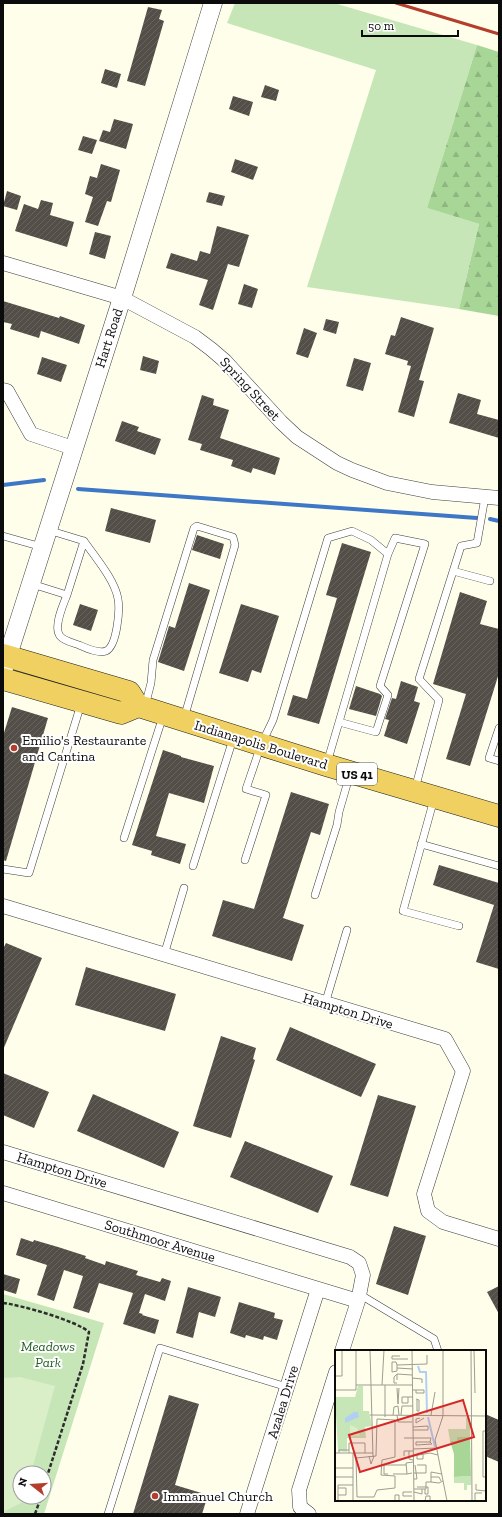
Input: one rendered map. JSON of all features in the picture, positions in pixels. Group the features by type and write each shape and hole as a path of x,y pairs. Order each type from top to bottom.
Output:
{"highway":[{"path":"5,661 129,692 157,712"},
{"path":"3,679 121,713 157,712"},
{"name":"Indianapolis Boulevard","path":"157,712 326,765 499,816"}],"street":[{"name":"Hart Road","path":"5,661 122,298 213,3"},
{"name":"Spring Street","path":"3,262 122,298 190,334 225,361 281,422 310,446 337,463 387,483 432,492 499,498"},
{"path":"3,390 7,391 32,434 73,448"},
{"name":"Hampton Drive","path":"3,906 445,1039 462,1071 424,1194 428,1211 443,1222 499,1239"},
{"name":"Hampton Drive","path":"3,1152 350,1257 359,1263 363,1275 359,1297 342,1350"},
{"name":"Southmoor Avenue","path":"3,1193 318,1289"},
{"path":"318,1289 359,1297"},
{"name":"Azalea Drive","path":"248,1514 318,1289"},
{"path":"309,1514 300,1507 299,1490 335,1375"}],"lane":[{"path":"459,926 403,911 421,844 424,794 439,700 419,679 461,546 477,543 485,497"},
{"path":"124,838 157,712 235,545 233,537 197,526 194,528 153,660 151,683 157,712"},
{"path":"245,860 266,795 246,789 261,745 273,720 328,538 352,531 371,540 388,554"},
{"path":"3,536 84,541"},
{"path":"326,765 388,554 395,538 425,544 380,686 388,695 376,732 339,722"},
{"path":"84,541 111,581 118,598 119,614 117,631 108,650 104,652 67,641 60,637 58,624 84,541"},
{"path":"453,571 490,581"},
{"path":"31,583 67,595"},
{"path":"3,869 29,873 82,702"},
{"path":"499,728 489,758 499,761"},
{"path":"193,866 233,736"},
{"path":"315,895 337,825 350,772"},
{"path":"421,844 499,866"},
{"path":"164,955 184,888"},
{"path":"325,1004 347,930"},
{"path":"359,1297 434,1339 438,1350"},
{"path":"108,1514 160,1348 287,1387"}],"path":[{"path":"3,1303 12,1304 52,1316 84,1328 89,1332 83,1364 51,1465"}],"green space":[{"path":"235,3 334,3 477,45 427,208 479,224 459,309 307,287 376,70 227,23"},
{"path":"477,45 499,52 499,316 459,309 479,224 427,208"},
{"name":"Meadows Park","path":"3,1294 104,1323 52,1489 52,1465 12,1465 12,1505 47,1505 44,1514 3,1514"},
{"path":"20,1377 55,1386 33,1465 12,1465 12,1505 17,1505 3,1512 3,1378"}],"building":[{"path":"148,7 162,10 159,19 164,21 145,86 127,81"},
{"path":"105,69 121,74 117,88 101,83"},
{"path":"265,85 279,90 276,101 261,97"},
{"path":"233,96 253,102 249,116 229,109"},
{"path":"114,119 133,124 126,149 99,141 103,130 110,132"},
{"path":"83,136 97,140 92,154 78,150"},
{"path":"235,159 258,167 253,180 231,172"},
{"path":"101,164 120,170 111,202 107,201 98,226 85,222 93,197 85,194 90,176 97,178"},
{"path":"7,191 21,196 17,210 3,206"},
{"path":"209,192 225,196 222,206 206,202"},
{"path":"41,200 53,203 50,215 74,222 67,247 15,231 24,204 38,209"},
{"path":"217,226 249,235 239,267 228,264 213,310 199,305 208,280 166,268 171,253 197,261 200,251 210,254"},
{"path":"95,232 111,236 105,259 89,254"},
{"path":"244,284 258,289 252,308 238,304"},
{"path":"3,301 59,318 60,316 85,325 79,344 41,331 39,338 10,329 12,324 3,322"},
{"path":"401,317 434,328 419,380 424,381 414,417 398,412 411,366 407,365 408,361 385,354 391,335 395,336"},
{"path":"326,319 339,322 336,334 323,330"},
{"path":"304,328 317,333 308,358 296,354"},
{"path":"143,356 159,361 156,374 140,370"},
{"path":"42,357 67,365 61,382 37,374"},
{"path":"354,358 371,363 363,391 346,386"},
{"path":"458,393 481,400 477,414 499,420 499,438 449,423"},
{"path":"202,395 214,399 213,405 229,410 220,438 280,458 275,475 253,468 251,473 231,466 233,460 200,450 202,444 188,440"},
{"path":"122,421 139,427 137,431 161,439 155,455 115,441"},
{"path":"111,508 156,520 150,543 105,531"},
{"path":"197,535 224,544 220,559 192,550"},
{"path":"342,543 371,552 319,724 287,715 293,695 307,699 337,598 326,595"},
{"path":"189,583 210,590 184,671 158,662 169,626 175,628"},
{"path":"460,592 487,601 480,624 499,629 499,673 470,766 446,759 466,694 433,684"},
{"path":"80,604 98,610 91,631 73,625"},
{"path":"241,604 279,616 261,673 252,670 248,682 219,673"},
{"path":"401,681 418,687 414,701 420,703 407,744 384,736 389,720 385,719 392,698 396,699"},
{"path":"356,686 382,696 376,716 349,709"},
{"path":"12,707 48,718 6,861 3,860 3,736"},
{"path":"163,750 181,757 214,766 204,803 169,793 156,836 186,844 180,864 151,855 152,851 132,845"},
{"path":"291,792 329,804 320,835 311,832 283,918 304,925 292,961 212,936 223,900 254,909"},
{"path":"439,865 499,883 499,969 476,962 494,905 433,885"},
{"path":"6,943 42,958 3,1050 3,949"},
{"path":"86,967 176,994 165,1031 75,1005"},
{"path":"290,1027 376,1064 361,1097 276,1060"},
{"path":"221,1036 256,1048 253,1059 255,1060 231,1138 193,1126"},
{"path":"3,1073 49,1092 34,1128 3,1115"},
{"path":"93,1094 179,1132 164,1168 77,1131"},
{"path":"378,1095 416,1106 388,1197 350,1185"},
{"path":"245,1141 333,1176 318,1213 230,1177"},
{"path":"394,1226 426,1236 408,1295 376,1284"},
{"path":"21,1238 33,1242 34,1240 86,1256 85,1258 105,1265 106,1261 138,1271 136,1275 160,1282 162,1278 171,1281 165,1301 145,1294 139,1313 159,1320 155,1334 123,1324 133,1293 99,1283 89,1313 73,1308 83,1276 64,1270 54,1301 37,1295 47,1265 16,1255"},
{"path":"3,1274 20,1279 16,1294 3,1290"},
{"path":"499,1286 499,1314 487,1292"},
{"path":"188,1287 221,1297 215,1317 199,1312 193,1338 176,1333"},
{"path":"239,1302 275,1313 274,1318 283,1320 277,1340 264,1336 263,1340 246,1335 245,1338 230,1333"},
{"path":"169,1395 199,1404 175,1485 208,1495 202,1514 133,1514"},
{"path":"486,1414 499,1420 499,1462 486,1456"}],"waterway":[{"path":"3,485 44,480"},
{"path":"78,489 477,518"},
{"path":"490,519 499,521"}],"railway":[{"path":"396,3 499,34"}],"place":[{"name":"Emilio's Restaurante and Cantina","path":"14,748"},
{"name":"Immanuel Church","path":"155,1496"}]}
